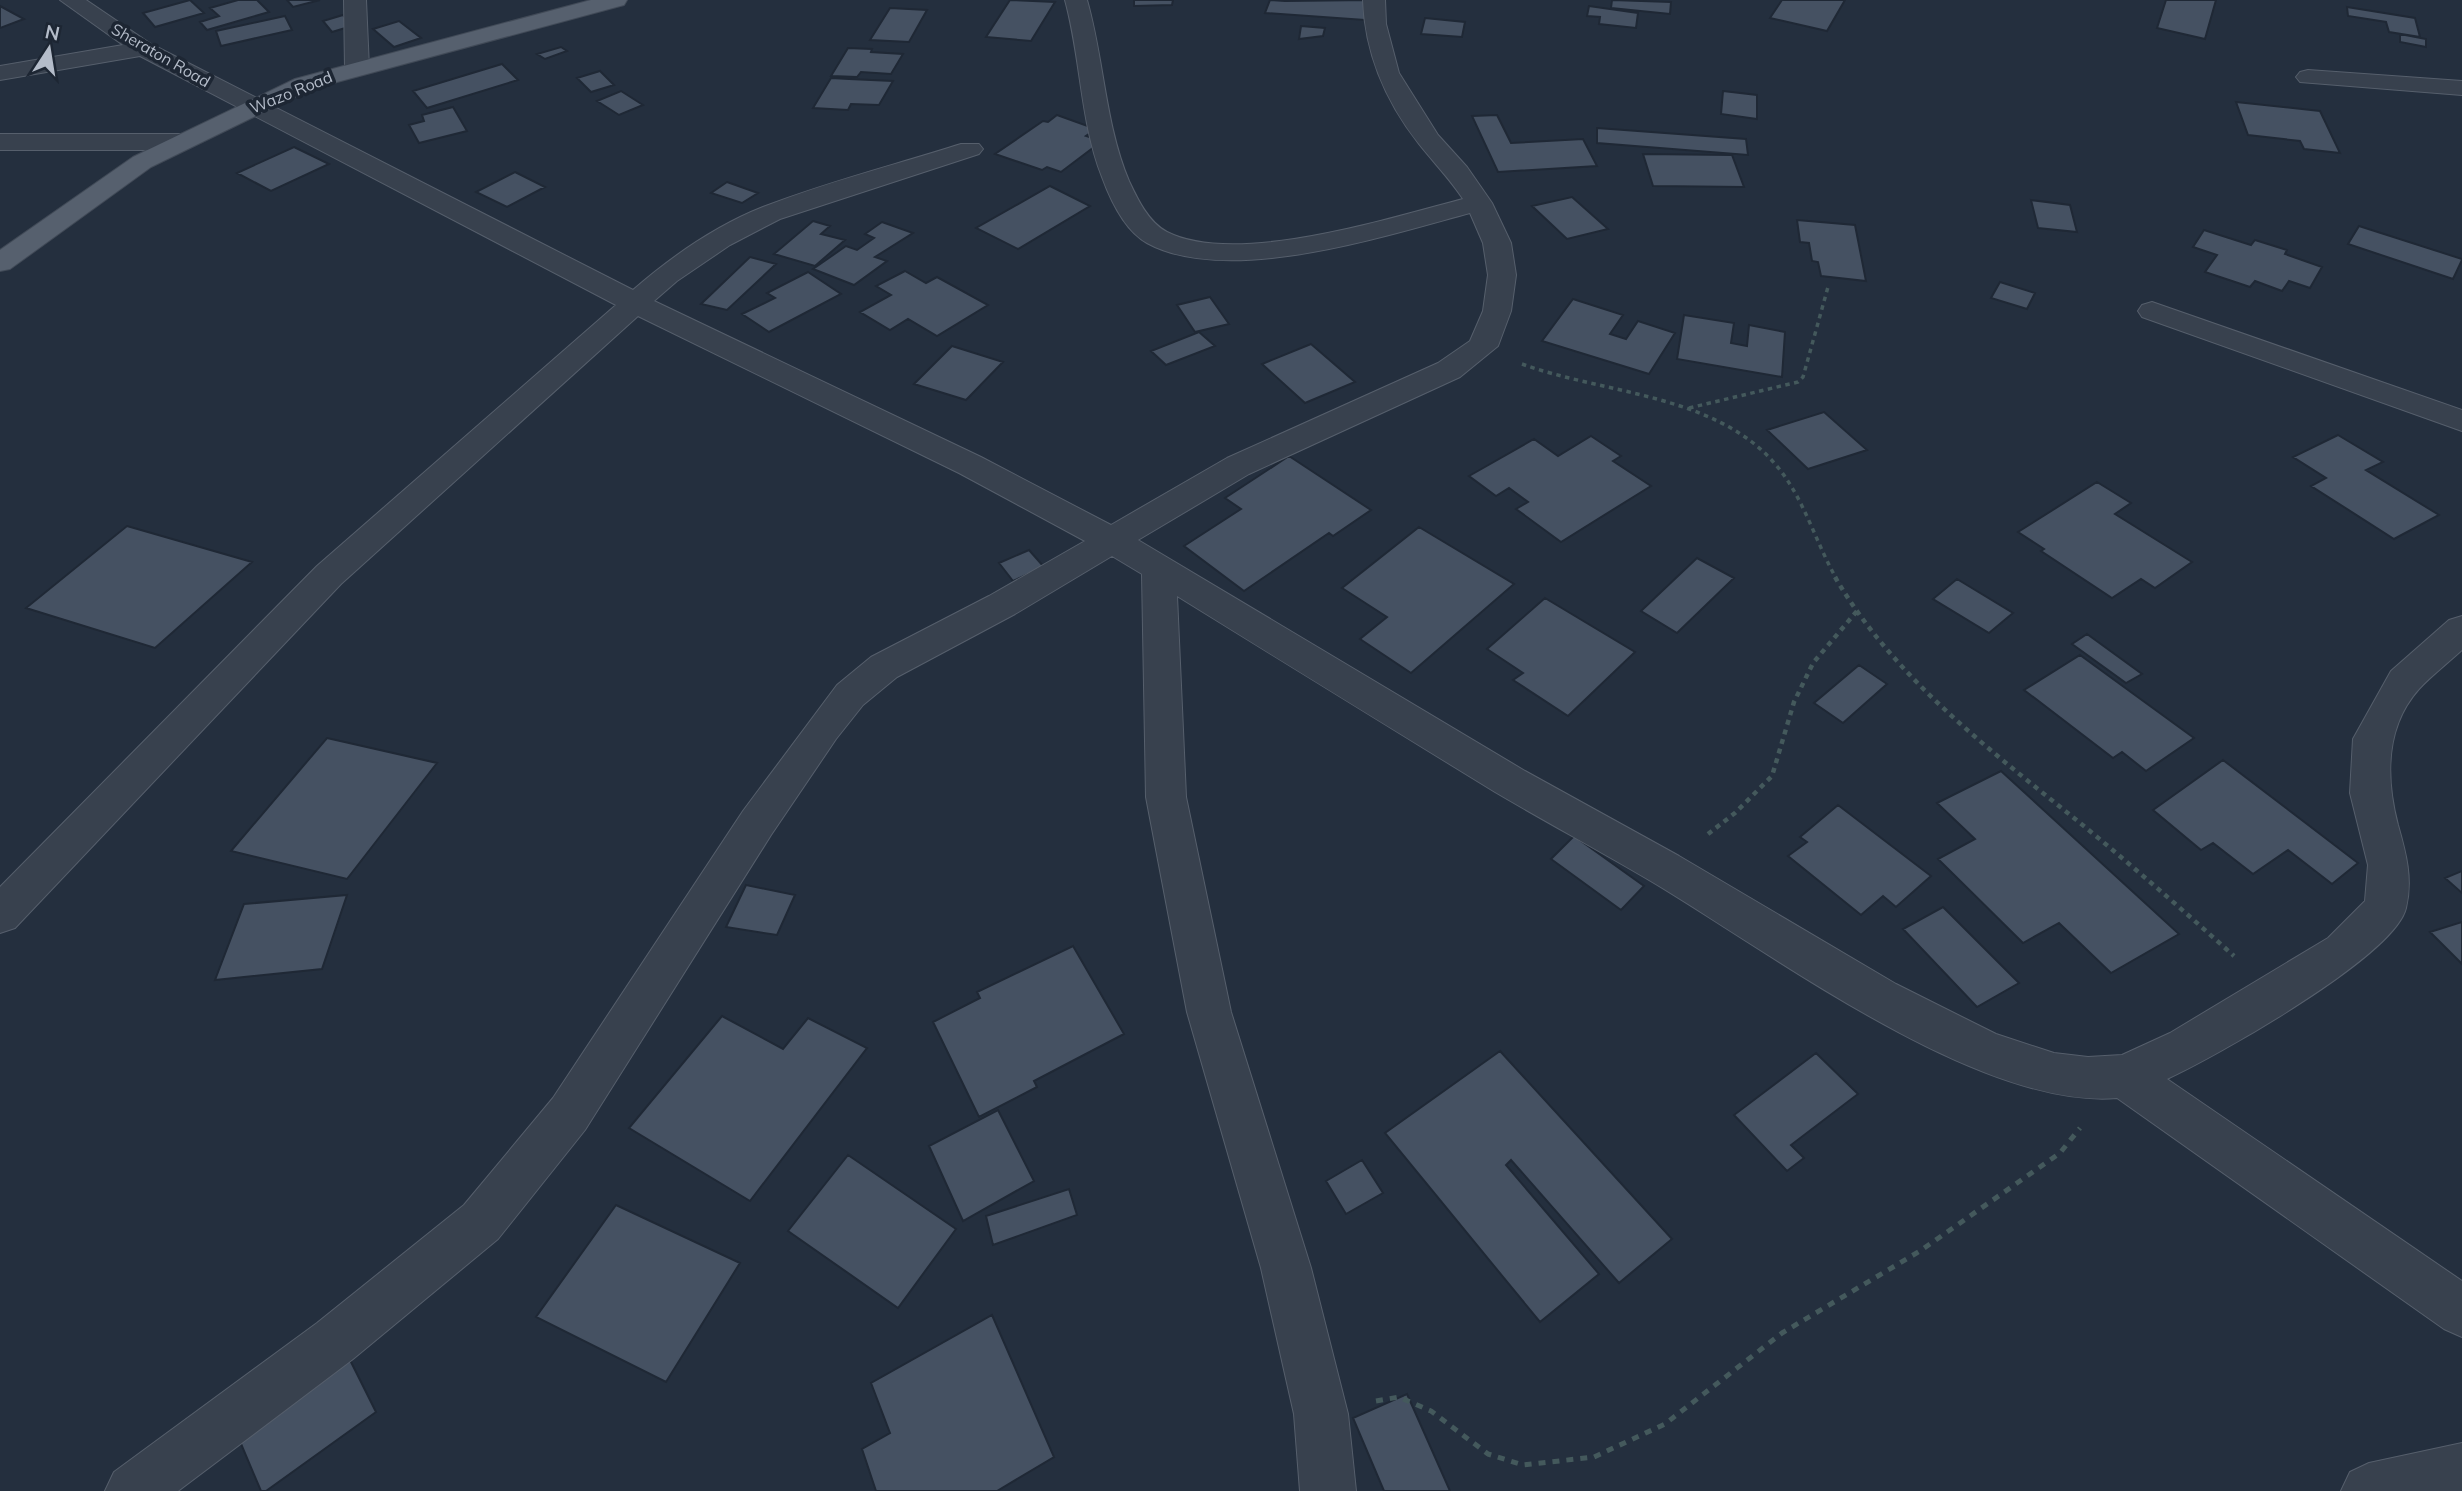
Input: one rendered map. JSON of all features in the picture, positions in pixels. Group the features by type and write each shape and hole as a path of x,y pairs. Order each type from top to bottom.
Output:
{"main road":[{"name":"Wazo Road","path":"0,262 142,162 303,84 616,0"}],"street":[{"name":"Sheraton Road","path":"71,0 143,49 635,303 970,465 1113,541 1511,782 1664,869 1880,998 1986,1052 2054,1074 2088,1079 2124,1076 2186,1048 2343,951 2385,909 2389,865 2370,793 2372,739 2404,681 2462,629"},
{"path":"355,0 357,68"},
{"path":"1076,0 1113,173 1140,221 1154,236 1192,249 1281,249 1335,240 1479,203"},
{"path":"133,1491 335,1341 481,1222 569,1114 757,823 823,728 850,695 884,667 1113,541 1238,466 1449,370 1483,346 1497,311 1502,275 1497,243 1479,203 1458,172 1428,139 1387,72 1375,24 1374,0"},
{"path":"0,72 143,49"},
{"path":"2308,77 2462,88"},
{"path":"0,142 181,142"},
{"path":"0,915 329,575 667,275 720,239 771,213 970,149"},
{"path":"2152,311 2462,421"},
{"path":"1159,568 1166,797 1209,1012 1286,1268 1321,1414 1328,1491"},
{"path":"2124,1076 2462,1311"},
{"path":"2370,1491 2462,1470"}],"path":[{"path":"1688,408 1798,382 1803,377 1828,287"},
{"path":"1483,346 1567,380 1688,408 1725,424 1760,449 1798,496 1829,563 1857,611 1954,719 2121,856 2275,993"},
{"path":"1664,869 1735,813 1772,776 1794,702 1813,663 1857,611"},
{"path":"1321,1414 1399,1397 1432,1410 1488,1454 1523,1465 1594,1457 1665,1424 1782,1333 1920,1251 2060,1153 2124,1076"}],"building":[{"path":"190,0 204,13 155,27 143,13"},
{"path":"238,0 257,0 269,12 207,30 200,22 219,16 210,8"},
{"path":"287,0 320,0 293,7"},
{"path":"1010,0 1055,2 1031,41 986,37"},
{"path":"1134,0 1173,0 1172,5 1134,6"},
{"path":"1270,0 1370,0 1365,20 1265,13"},
{"path":"1612,0 1671,2 1670,14 1611,8"},
{"path":"1782,0 1845,0 1827,31 1770,18"},
{"path":"2166,0 2216,0 2205,39 2157,28"},
{"path":"0,6 24,19 0,28"},
{"path":"1589,6 1638,13 1636,28 1599,24 1600,17 1587,16"},
{"path":"2347,7 2415,18 2420,37 2389,32 2386,22 2348,16"},
{"path":"890,8 927,10 909,42 870,40"},
{"path":"343,15 352,26 332,32 323,21"},
{"path":"285,16 292,30 221,46 216,31"},
{"path":"1425,18 1465,22 1462,37 1421,34"},
{"path":"399,21 421,38 394,47 373,29"},
{"path":"1301,26 1325,28 1323,36 1299,39"},
{"path":"2400,34 2426,39 2426,47 2400,42"},
{"path":"561,47 567,51 545,59 537,54"},
{"path":"848,48 903,54 891,74 861,72 857,77 831,76"},
{"path":"502,64 518,80 427,108 413,91"},
{"path":"600,71 614,85 591,92 577,78"},
{"path":"831,78 893,81 879,105 851,104 848,110 813,108"},
{"path":"621,91 643,105 619,115 597,101"},
{"path":"1723,91 1757,95 1757,119 1721,114"},
{"path":"2236,102 2320,111 2340,153 2304,149 2300,141 2248,135"},
{"path":"453,107 467,131 419,143 409,125 424,121 422,115"},
{"path":"1057,115 1096,129 1086,136 1102,141 1061,172 1047,167 1042,170 995,154 1043,121 1048,122"},
{"path":"1497,115 1511,143 1583,139 1597,166 1498,172 1472,116"},
{"path":"1597,128 1746,139 1748,155 1597,143"},
{"path":"294,147 329,164 271,191 237,173"},
{"path":"1643,154 1732,155 1744,187 1653,186"},
{"path":"515,172 545,187 507,207 476,192"},
{"path":"727,182 758,193 742,203 711,193"},
{"path":"1050,186 1090,206 1018,249 976,228"},
{"path":"1572,197 1608,229 1567,239 1532,206"},
{"path":"2031,200 2070,205 2077,232 2038,228"},
{"path":"1797,220 1855,225 1866,281 1821,276 1818,262 1812,261 1809,243 1800,242"},
{"path":"813,221 830,226 821,234 845,240 815,266 774,254"},
{"path":"882,222 913,233 875,257 887,261 854,285 813,269 846,246 857,250 874,238 865,234"},
{"path":"2359,226 2462,260 2453,279 2348,244"},
{"path":"2204,230 2251,245 2255,240 2287,250 2285,254 2322,267 2310,288 2289,281 2282,291 2255,281 2250,287 2205,272 2217,255 2193,247"},
{"path":"750,257 776,264 727,310 701,304"},
{"path":"905,271 926,283 937,277 988,305 937,336 908,319 890,330 860,312 891,295 876,286"},
{"path":"808,272 841,294 769,332 742,314 775,298 767,293"},
{"path":"2000,282 2035,293 2027,309 1991,298"},
{"path":"1210,297 1229,324 1195,332 1177,305"},
{"path":"1573,299 1623,315 1610,334 1626,339 1638,321 1675,333 1649,374 1542,341"},
{"path":"1684,315 1734,323 1731,343 1747,346 1749,325 1785,332 1782,377 1677,359"},
{"path":"1199,332 1215,346 1166,365 1151,351"},
{"path":"1311,344 1355,382 1305,403 1262,364"},
{"path":"952,346 1003,362 966,400 914,384"},
{"path":"1824,412 1867,450 1808,469 1767,430"},
{"path":"2338,435 2383,462 2366,470 2439,515 2394,539 2311,486 2326,478 2293,457"},
{"path":"1591,436 1621,456 1613,461 1651,486 1561,542 1516,509 1528,502 1509,488 1496,496 1469,476 1534,439 1558,456"},
{"path":"1289,456 1371,510 1333,536 1329,533 1244,591 1184,546 1241,509 1225,498"},
{"path":"2097,482 2131,503 2115,514 2192,562 2155,588 2141,579 2112,598 2041,551 2044,549 2018,532"},
{"path":"127,526 252,562 155,648 26,608"},
{"path":"1419,527 1514,584 1411,673 1360,639 1387,617 1342,588"},
{"path":"1029,550 1044,567 1013,581 999,563"},
{"path":"1697,558 1734,578 1677,633 1641,611"},
{"path":"1957,579 2013,613 1989,633 1933,599"},
{"path":"1545,598 1635,652 1568,716 1513,680 1523,673 1487,649"},
{"path":"2087,634 2142,674 2126,683 2072,644"},
{"path":"2080,655 2194,738 2146,771 2122,752 2113,758 2024,690"},
{"path":"1859,665 1887,684 1843,723 1814,703"},
{"path":"327,738 437,763 347,879 231,851"},
{"path":"2223,760 2358,863 2332,884 2288,850 2253,874 2213,843 2201,850 2153,810"},
{"path":"2001,771 2179,934 2111,973 2059,923 2023,943 1938,859 1975,839 1937,803"},
{"path":"1838,805 1931,876 1896,907 1883,896 1861,915 1788,856 1807,842 1800,837"},
{"path":"1574,836 1644,886 1621,910 1551,859"},
{"path":"2462,871 2462,893 2445,878"},
{"path":"746,885 795,895 777,935 726,927"},
{"path":"347,895 322,969 215,980 244,904"},
{"path":"1943,907 2019,983 1977,1007 1903,929"},
{"path":"2462,922 2462,964 2430,932"},
{"path":"1073,946 1124,1034 1034,1081 1037,1087 979,1117 933,1022 980,998 977,992"},
{"path":"722,1016 783,1049 808,1018 867,1048 750,1201 629,1128"},
{"path":"1500,1051 1672,1239 1619,1283 1511,1160 1506,1165 1599,1274 1540,1322 1385,1133"},
{"path":"1816,1053 1858,1094 1791,1145 1804,1158 1787,1171 1734,1115"},
{"path":"998,1110 1034,1181 963,1221 929,1146"},
{"path":"848,1155 956,1229 898,1308 788,1231"},
{"path":"1362,1160 1383,1193 1346,1214 1326,1181"},
{"path":"1069,1189 1077,1215 993,1245 986,1216"},
{"path":"616,1205 740,1263 666,1382 536,1317"},
{"path":"992,1315 1054,1457 997,1491 876,1491 862,1449 890,1433 871,1383"},
{"path":"347,1354 376,1412 266,1491 261,1491 236,1432"},
{"path":"1407,1394 1450,1491 1384,1491 1353,1418"}]}
